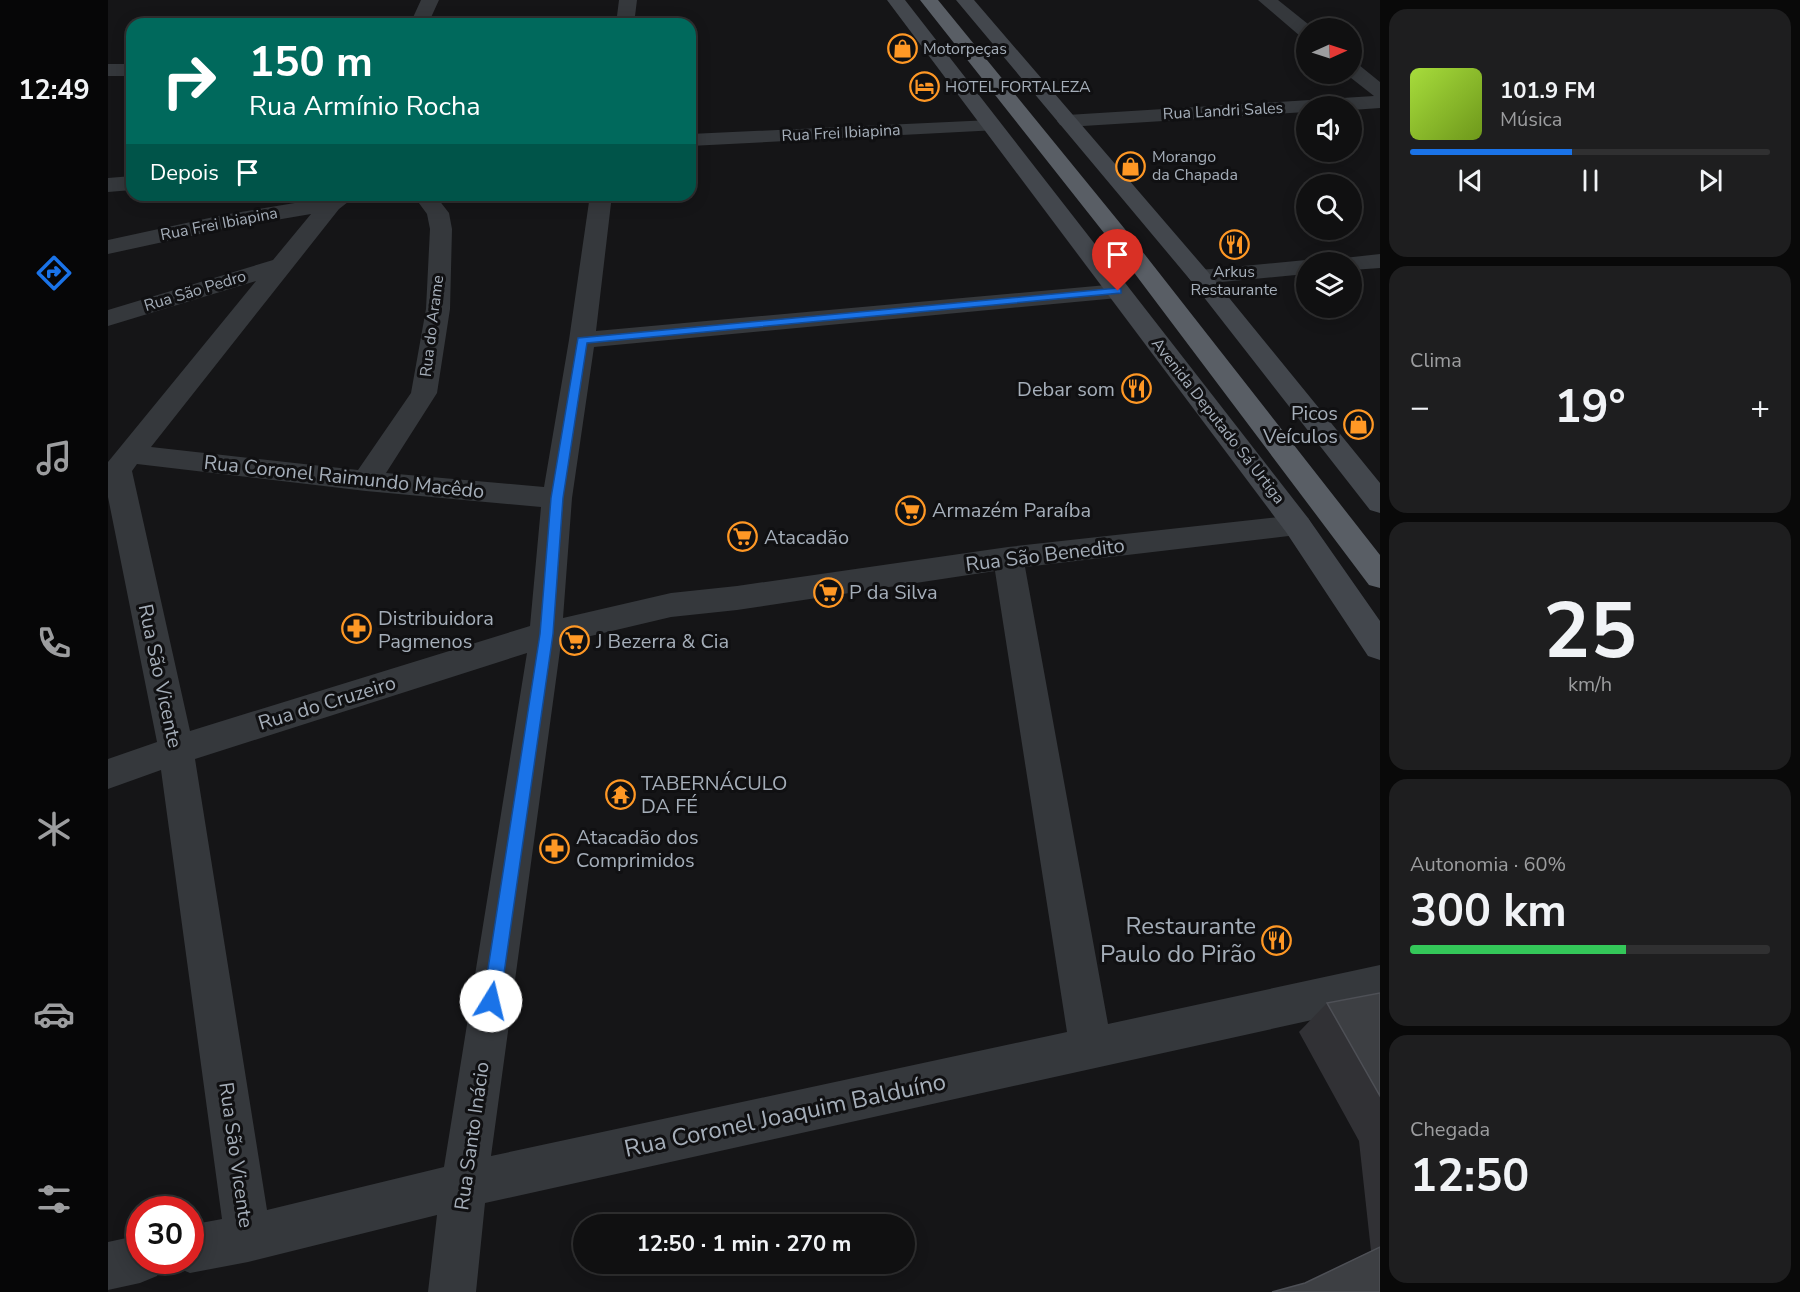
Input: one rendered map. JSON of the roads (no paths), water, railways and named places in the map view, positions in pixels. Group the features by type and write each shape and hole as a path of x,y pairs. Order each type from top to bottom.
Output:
{"highway":[{"path":"929,0 1116,233 1380,577"}],"main road":[{"name":"Avenida Deputado Sá Urtiga","path":"896,0 1298,525 1380,647"},
{"path":"965,0 1200,277 1380,503"}],"street":[{"path":"422,18 430,0"},
{"path":"626,18 628,0"},
{"path":"1267,0 1296,24"},
{"path":"108,70 126,70"},
{"path":"1362,77 1380,92"},
{"name":"Rua Landri Sales","path":"1067,121 1380,102"},
{"name":"Rua Frei Ibiapina","path":"696,140 991,126"},
{"path":"108,185 126,184"},
{"name":"Rua Frei Ibiapina","path":"108,247 333,201"},
{"path":"118,466 337,201"},
{"name":"Rua do Arame","path":"366,481 424,393 438,309 441,229 438,213 429,201"},
{"name":"Rua Santo Inácio","path":"452,1292 464,1185 546,634 557,498 582,340 600,201"},
{"path":"1362,262 1380,261"},
{"name":"Rua São Pedro","path":"108,318 283,265"},
{"path":"1200,277 1296,268"},
{"path":"582,340 1118,291"},
{"name":"Rua Coronel Raimundo Macêdo","path":"118,466 366,481 557,498"},
{"name":"Rua São Vicente","path":"118,466 176,750 248,1238"},
{"name":"Rua São Benedito","path":"546,634 671,605 736,598 1008,558 1298,525"},
{"path":"1008,558 1091,1049"},
{"name":"Rua do Cruzeiro","path":"108,774 176,750 546,634"},
{"name":"Rua Coronel Joaquim Balduíno","path":"204,1246 248,1238 464,1185 1380,985"},
{"path":"108,1266 126,1263"}],"place":[{"name":"Motorpeças","path":"902,49"},
{"name":"HOTEL FORTALEZA","path":"924,87"},
{"name":"Morango da Chapada","path":"1131,166"},
{"name":"Arkus Restaurante","path":"1234,244"},
{"name":"Debar som","path":"1136,389"},
{"name":"Picos Veículos","path":"1359,425"},
{"name":"Armazém Paraíba","path":"911,510"},
{"name":"Atacadão","path":"743,537"},
{"name":"P da Silva","path":"828,592"},
{"name":"Distribuidora Pagmenos","path":"357,629"},
{"name":"J Bezerra & Cia","path":"575,641"},
{"name":"TABERNÁCULO DA FÉ","path":"620,794"},
{"name":"Atacadão dos Comprimidos","path":"555,848"},
{"name":"Restaurante Paulo do Pirão","path":"1277,940"}]}
